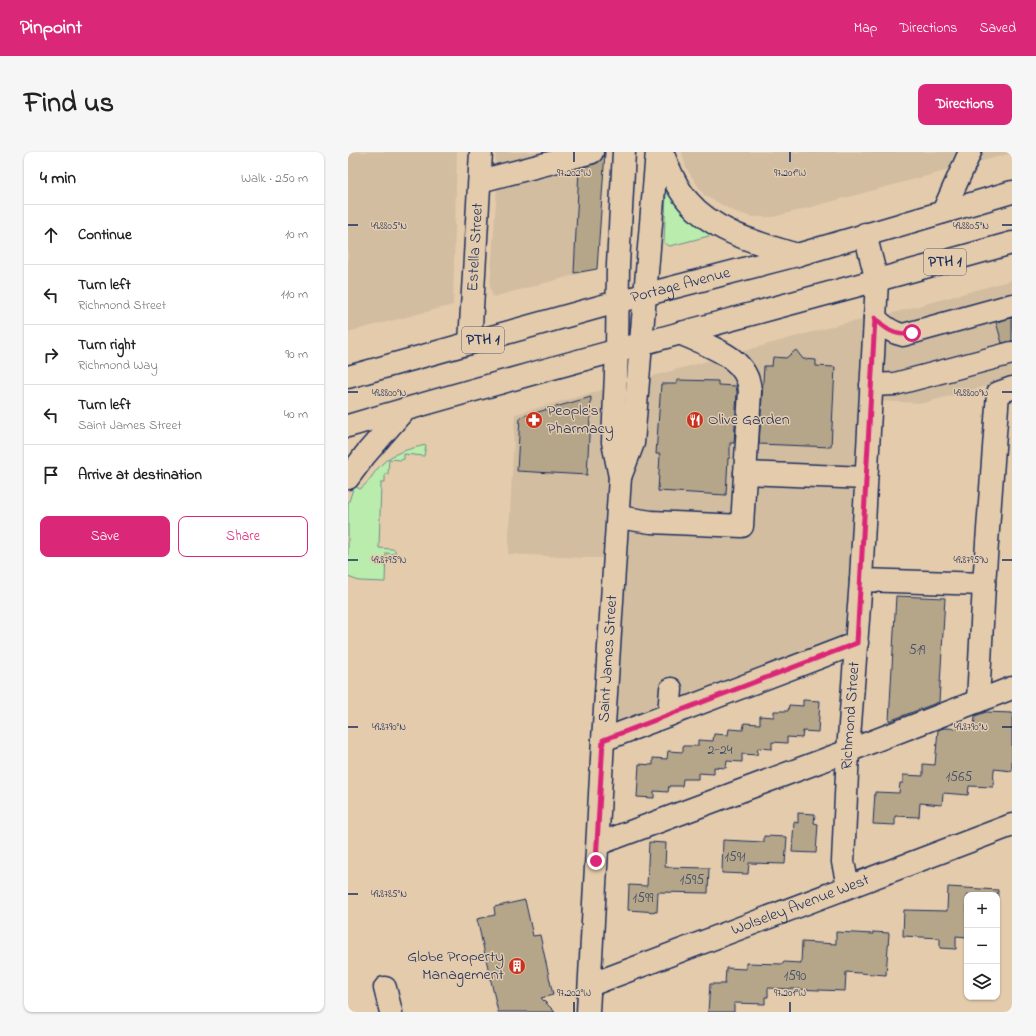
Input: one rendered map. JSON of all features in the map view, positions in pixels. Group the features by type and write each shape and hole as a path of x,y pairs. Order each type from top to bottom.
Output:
{"main road":[{"name":"Estella Street","path":"470,343 481,152"},
{"path":"480,181 592,152"},
{"name":"Saint James Street","path":"588,1012 603,740 620,477 613,442 617,302 624,152"},
{"name":"Saint James Street","path":"620,477 633,443 657,152"},
{"path":"662,152 678,188 688,202 699,212 710,220 744,239 797,255"},
{"path":"943,212 970,152"},
{"name":"Portage Avenue","path":"348,377 646,294 797,255 1012,192"},
{"name":"Richmond Street","path":"848,886 843,862 848,752 861,580 877,281 865,234"},
{"name":"PTH 1","path":"348,426 641,343 877,281 1012,243"},
{"path":"875,318 890,330 903,335 1012,305"},
{"path":"618,518 651,522 742,526 750,391 748,379 741,367 726,354 680,333"},
{"path":"871,385 895,384 1012,353"},
{"path":"978,701 984,584 998,393 1012,388"},
{"path":"348,478 365,455 404,410"},
{"path":"745,473 866,478"},
{"path":"861,580 984,584"},
{"path":"603,740 857,643"},
{"path":"598,844 848,752 1012,688"},
{"path":"669,715 671,689"},
{"name":"Wolseley Avenue West","path":"590,985 1012,825"},
{"path":"385,988 391,1012"}],"shaded area":[{"path":"348,152 457,152 453,305 348,332"},
{"path":"496,152 565,152 495,171"},
{"path":"682,152 1012,153 774,217 752,217 733,211 704,195 686,168"},
{"path":"605,158 597,269 493,297 490,287 497,188"},
{"path":"1012,280 1012,379 924,403 871,401 857,643 603,740 615,558 508,554 515,414 845,323 875,318"}],"green space":[{"path":"668,193 677,205 710,234 709,236 670,246 664,243 666,194"},
{"path":"426,445 424,456 404,454 404,459 401,460 389,459 388,474 385,474 385,482 381,482 379,548 395,550 395,554 386,553 385,582 359,581 348,577 348,504 354,486 360,489 363,487 381,465 391,457 396,454"}],"building":[{"path":"605,152 597,269 574,273 579,168 595,164 600,161 604,156"},
{"path":"1012,318 1012,341 1002,343 996,322"},
{"path":"796,350 803,359 816,360 816,366 835,367 831,447 759,444 764,366 772,366 773,357 786,358"},
{"name":"Olive Garden","path":"677,380 718,381 718,385 736,386 737,392 734,443 730,443 726,495 658,491 660,454 656,454 661,384 677,384"},
{"path":"591,397 587,475 517,471 520,417"},
{"path":"896,596 945,598 939,702 889,721"},
{"path":"803,700 820,701 818,732 803,731 802,738 787,737 787,743 772,742 772,749 758,748 757,755 742,754 742,762 727,761 726,768 714,767 714,774 698,773 698,779 683,779 682,786 669,786 668,792 654,791 654,798 637,797 639,764 653,765 653,758 667,759 668,751 683,752 683,746 698,746 698,740 713,741 714,734 728,735 729,729 743,730 744,723 760,724 760,716 774,717 774,711 788,711 789,705 803,706"},
{"path":"986,712 1012,713 1012,771 994,769 993,787 969,786 968,795 943,793 942,805 920,803 919,817 895,816 895,825 873,824 875,792 899,793 900,783 903,783 903,775 923,776 923,764 935,765 938,730 944,728 974,729 975,716"},
{"path":"798,813 815,814 814,823 818,824 816,853 792,852 794,822 798,823"},
{"path":"764,836 787,837 785,864 749,863 748,874 722,873 723,840 764,842"},
{"path":"649,842 666,843 665,867 709,868 708,893 658,892 657,912 628,910 629,885 647,886"},
{"path":"948,887 998,890 998,892 964,892 964,937 956,936 956,949 940,948 940,938 903,936 904,910 947,911"},
{"name":"Globe Property Management","path":"525,900 533,936 540,935 553,995 541,998 555,1012 498,1012 477,919 495,915 494,907"},
{"path":"836,932 873,934 873,932 889,933 886,975 846,972 845,991 768,988 768,997 765,997 765,1004 734,1003 734,1012 708,1012 710,984 725,984 726,968 746,969 746,963 801,963 802,942 836,944"}],"place":[{"name":"People's Pharmacy","path":"534,420"},
{"name":"Olive Garden","path":"695,420"},
{"name":"Globe Property Management","path":"517,966"}],"route":[{"path":"596,861 603,740 857,643 875,318 890,330 903,335 912,333"}]}
